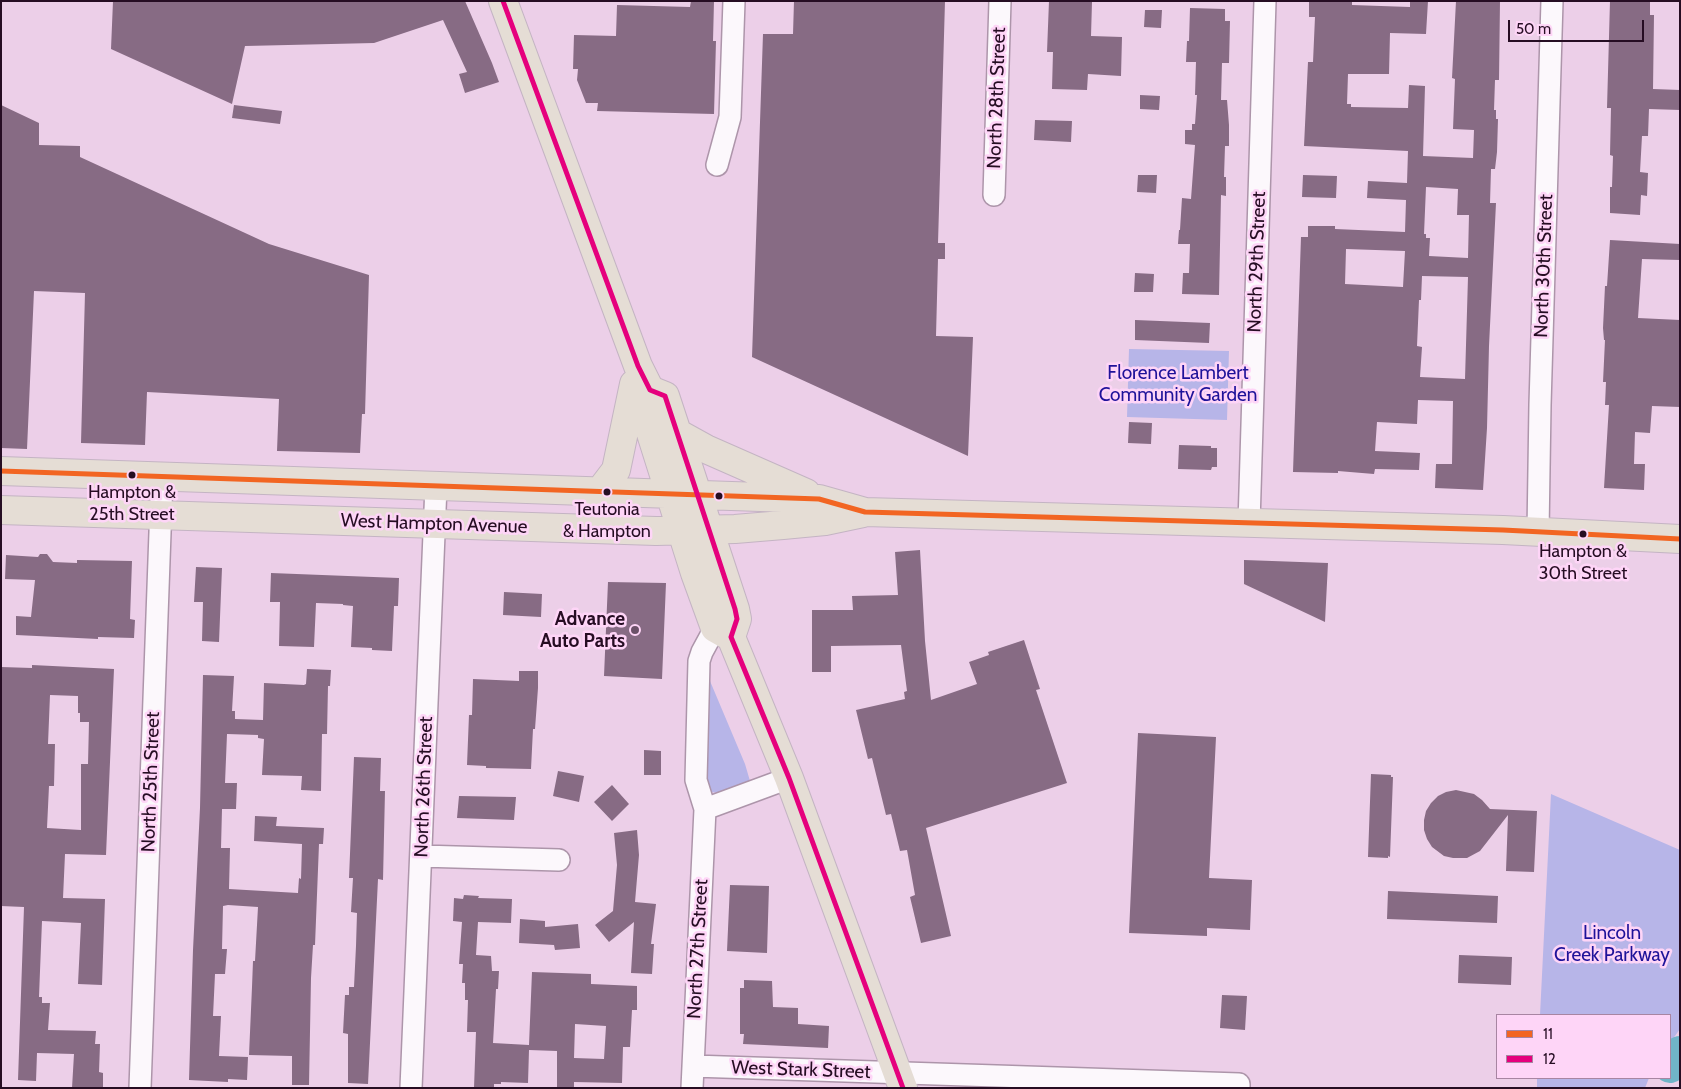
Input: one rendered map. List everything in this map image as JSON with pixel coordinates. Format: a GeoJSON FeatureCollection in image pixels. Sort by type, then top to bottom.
{"type":"FeatureCollection","features":[{"type":"Feature","properties":{"kind":"main road"},"geometry":{"type":"LineString","coordinates":[[503,1],[638,366],[650,390],[665,396],[738,619],[723,632]]}},
{"type":"Feature","properties":{"kind":"main road"},"geometry":{"type":"LineString","coordinates":[[600,491],[616,470],[638,366]]}},
{"type":"Feature","properties":{"kind":"main road"},"geometry":{"type":"LineString","coordinates":[[650,390],[642,405],[695,574],[789,778],[901,1080]]}},
{"type":"Feature","properties":{"kind":"main road"},"geometry":{"type":"LineString","coordinates":[[677,433],[706,449],[818,499]]}},
{"type":"Feature","properties":{"kind":"main road","name":"West Hampton Avenue"},"geometry":{"type":"LineString","coordinates":[[1,471],[818,499],[866,512],[1538,532],[1680,539]]}},
{"type":"Feature","properties":{"kind":"main road","name":"West Hampton Avenue"},"geometry":{"type":"LineString","coordinates":[[1,510],[656,531],[735,529],[825,521],[866,512]]}},
{"type":"Feature","properties":{"kind":"street"},"geometry":{"type":"LineString","coordinates":[[717,165],[730,118],[734,1]]}},
{"type":"Feature","properties":{"kind":"street","name":"North 28th Street"},"geometry":{"type":"LineString","coordinates":[[994,195],[1000,1]]}},
{"type":"Feature","properties":{"kind":"street","name":"North 29th Street"},"geometry":{"type":"LineString","coordinates":[[1249,523],[1265,1]]}},
{"type":"Feature","properties":{"kind":"street","name":"North 30th Street"},"geometry":{"type":"LineString","coordinates":[[1538,532],[1552,1]]}},
{"type":"Feature","properties":{"kind":"street","name":"North 25th Street"},"geometry":{"type":"LineString","coordinates":[[140,1088],[162,477]]}},
{"type":"Feature","properties":{"kind":"street","name":"North 26th Street"},"geometry":{"type":"LineString","coordinates":[[411,1088],[436,486]]}},
{"type":"Feature","properties":{"kind":"street","name":"North 27th Street"},"geometry":{"type":"LineString","coordinates":[[692,1088],[705,810],[696,780],[699,661],[702,652],[723,632]]}},
{"type":"Feature","properties":{"kind":"street"},"geometry":{"type":"LineString","coordinates":[[705,810],[789,778]]}},
{"type":"Feature","properties":{"kind":"street"},"geometry":{"type":"LineString","coordinates":[[421,856],[559,860]]}},
{"type":"Feature","properties":{"kind":"street","name":"West Stark Street"},"geometry":{"type":"LineString","coordinates":[[693,1066],[901,1080],[1239,1086]]}},
{"type":"Feature","properties":{"kind":"green space","name":"Florence Lambert Community Garden"},"geometry":{"type":"Polygon","coordinates":[[[1129,349],[1229,351],[1227,420],[1127,417],[1129,349]]]}},
{"type":"Feature","properties":{"kind":"green space"},"geometry":{"type":"Polygon","coordinates":[[[710,681],[745,764],[750,781],[718,793],[711,792],[706,787],[710,681]]]}},
{"type":"Feature","properties":{"kind":"green space","name":"Lincoln Creek Parkway"},"geometry":{"type":"Polygon","coordinates":[[[1551,794],[1680,850],[1680,1029],[1671,1042],[1671,1014],[1540,1014],[1551,794]]]}},
{"type":"Feature","properties":{"kind":"green space"},"geometry":{"type":"Polygon","coordinates":[[[1537,1079],[1649,1079],[1645,1088],[1537,1088],[1537,1079]]]}},
{"type":"Feature","properties":{"kind":"building"},"geometry":{"type":"Polygon","coordinates":[[[113,1],[465,1],[499,82],[465,93],[459,74],[467,72],[443,20],[374,43],[245,46],[232,104],[111,49],[113,1]]]}},
{"type":"Feature","properties":{"kind":"building"},"geometry":{"type":"Polygon","coordinates":[[[691,1],[714,1],[713,41],[716,41],[714,114],[597,111],[598,103],[586,103],[577,80],[578,69],[573,69],[574,35],[616,36],[617,5],[690,7],[691,1]]]}},
{"type":"Feature","properties":{"kind":"building"},"geometry":{"type":"Polygon","coordinates":[[[794,1],[945,1],[938,243],[945,243],[945,259],[938,259],[936,336],[973,337],[968,456],[752,357],[763,34],[793,34],[794,1]]]}},
{"type":"Feature","properties":{"kind":"building"},"geometry":{"type":"Polygon","coordinates":[[[1049,1],[1092,2],[1091,36],[1122,37],[1121,76],[1088,74],[1087,90],[1052,89],[1053,52],[1047,52],[1049,1]]]}},
{"type":"Feature","properties":{"kind":"building"},"geometry":{"type":"Polygon","coordinates":[[[1309,1],[1352,1],[1352,5],[1410,7],[1410,1],[1428,1],[1426,34],[1390,33],[1389,74],[1348,74],[1347,104],[1351,104],[1351,107],[1408,108],[1409,85],[1425,86],[1423,156],[1473,158],[1474,130],[1453,129],[1455,79],[1452,78],[1456,1],[1500,1],[1499,80],[1495,80],[1494,110],[1496,110],[1496,119],[1498,119],[1497,152],[1495,169],[1491,169],[1490,203],[1496,203],[1483,490],[1435,488],[1436,464],[1452,464],[1453,401],[1418,400],[1417,424],[1377,422],[1375,451],[1420,453],[1419,470],[1375,469],[1374,474],[1338,471],[1338,473],[1293,472],[1301,237],[1308,237],[1308,226],[1335,226],[1335,229],[1405,232],[1406,200],[1367,198],[1368,181],[1407,183],[1408,151],[1304,146],[1308,62],[1313,62],[1315,17],[1309,17],[1309,1]],[[1426,187],[1424,234],[1426,234],[1426,238],[1430,238],[1429,256],[1468,258],[1469,215],[1457,215],[1458,189],[1426,187]],[[1346,249],[1345,284],[1403,287],[1405,251],[1346,249]],[[1422,276],[1421,300],[1419,300],[1417,346],[1422,347],[1420,377],[1465,379],[1468,277],[1422,276]]]}},
{"type":"Feature","properties":{"kind":"building"},"geometry":{"type":"Polygon","coordinates":[[[1610,1],[1650,1],[1650,15],[1654,15],[1653,89],[1680,90],[1680,110],[1649,109],[1648,136],[1642,136],[1640,172],[1648,173],[1647,196],[1641,195],[1640,215],[1610,213],[1613,156],[1610,155],[1611,108],[1607,108],[1610,1]]]}},
{"type":"Feature","properties":{"kind":"building"},"geometry":{"type":"Polygon","coordinates":[[[1190,8],[1225,9],[1225,21],[1230,21],[1229,63],[1222,63],[1221,100],[1227,100],[1229,146],[1225,146],[1224,177],[1226,177],[1226,196],[1221,195],[1219,295],[1182,294],[1183,273],[1189,273],[1190,244],[1178,244],[1179,230],[1182,198],[1191,199],[1195,145],[1185,144],[1185,130],[1192,130],[1192,124],[1195,124],[1197,95],[1195,95],[1196,62],[1186,62],[1190,8]]]}},
{"type":"Feature","properties":{"kind":"building"},"geometry":{"type":"Polygon","coordinates":[[[1145,10],[1162,10],[1161,28],[1144,27],[1145,10]]]}},
{"type":"Feature","properties":{"kind":"building"},"geometry":{"type":"Polygon","coordinates":[[[1140,95],[1160,96],[1159,110],[1140,109],[1140,95]]]}},
{"type":"Feature","properties":{"kind":"building"},"geometry":{"type":"Polygon","coordinates":[[[1,105],[39,123],[39,145],[80,146],[80,157],[269,244],[369,275],[365,414],[362,414],[360,453],[277,451],[279,399],[147,392],[145,445],[81,443],[85,293],[34,291],[27,449],[1,448],[1,105]]]}},
{"type":"Feature","properties":{"kind":"building"},"geometry":{"type":"Polygon","coordinates":[[[234,105],[282,111],[280,124],[232,118],[234,105]]]}},
{"type":"Feature","properties":{"kind":"building"},"geometry":{"type":"Polygon","coordinates":[[[1035,120],[1072,121],[1071,142],[1034,140],[1035,120]]]}},
{"type":"Feature","properties":{"kind":"building"},"geometry":{"type":"Polygon","coordinates":[[[1138,175],[1157,175],[1156,193],[1137,192],[1138,175]]]}},
{"type":"Feature","properties":{"kind":"building"},"geometry":{"type":"Polygon","coordinates":[[[1303,175],[1337,176],[1336,198],[1302,197],[1303,175]]]}},
{"type":"Feature","properties":{"kind":"building"},"geometry":{"type":"Polygon","coordinates":[[[1610,240],[1680,244],[1680,260],[1642,259],[1638,318],[1680,320],[1680,407],[1652,406],[1650,433],[1635,432],[1634,464],[1645,464],[1644,490],[1604,488],[1609,405],[1605,405],[1606,382],[1603,382],[1605,340],[1603,328],[1610,240]]]}},
{"type":"Feature","properties":{"kind":"building"},"geometry":{"type":"Polygon","coordinates":[[[1135,273],[1154,274],[1153,292],[1134,292],[1135,273]]]}},
{"type":"Feature","properties":{"kind":"building"},"geometry":{"type":"Polygon","coordinates":[[[1135,320],[1210,323],[1209,343],[1135,340],[1135,320]]]}},
{"type":"Feature","properties":{"kind":"building"},"geometry":{"type":"Polygon","coordinates":[[[1129,422],[1152,423],[1151,444],[1128,443],[1129,422]]]}},
{"type":"Feature","properties":{"kind":"building"},"geometry":{"type":"Polygon","coordinates":[[[1179,445],[1211,446],[1211,448],[1217,448],[1217,467],[1212,467],[1211,470],[1178,469],[1179,445]]]}},
{"type":"Feature","properties":{"kind":"building"},"geometry":{"type":"Polygon","coordinates":[[[920,550],[925,641],[931,700],[977,684],[969,662],[989,655],[988,652],[1024,640],[1040,689],[1036,690],[1067,783],[926,828],[951,936],[921,943],[910,897],[915,895],[907,850],[900,851],[891,814],[886,815],[872,758],[868,759],[856,710],[905,699],[904,692],[907,691],[901,645],[831,646],[831,672],[812,672],[812,610],[853,610],[852,596],[898,595],[895,552],[920,550]]]}},
{"type":"Feature","properties":{"kind":"building"},"geometry":{"type":"Polygon","coordinates":[[[40,554],[47,554],[53,562],[77,563],[77,560],[132,561],[130,619],[135,620],[134,638],[98,637],[98,639],[16,635],[16,616],[31,617],[35,580],[5,579],[6,555],[38,557],[40,554]]]}},
{"type":"Feature","properties":{"kind":"building"},"geometry":{"type":"Polygon","coordinates":[[[1244,560],[1328,563],[1325,622],[1244,584],[1244,560]]]}},
{"type":"Feature","properties":{"kind":"building"},"geometry":{"type":"Polygon","coordinates":[[[196,567],[222,568],[219,642],[202,641],[203,602],[194,602],[196,567]]]}},
{"type":"Feature","properties":{"kind":"building"},"geometry":{"type":"Polygon","coordinates":[[[271,573],[399,578],[398,606],[394,606],[392,651],[351,647],[353,606],[343,604],[316,603],[314,647],[279,646],[280,602],[270,602],[271,573]]]}},
{"type":"Feature","properties":{"kind":"building","name":"Advance Auto Parts"},"geometry":{"type":"Polygon","coordinates":[[[608,582],[666,583],[662,679],[604,676],[608,582]]]}},
{"type":"Feature","properties":{"kind":"building"},"geometry":{"type":"Polygon","coordinates":[[[504,592],[542,594],[541,617],[503,615],[504,592]]]}},
{"type":"Feature","properties":{"kind":"building"},"geometry":{"type":"Polygon","coordinates":[[[32,665],[114,669],[106,855],[65,854],[63,898],[105,899],[102,985],[78,984],[81,923],[42,921],[39,997],[42,997],[42,1003],[50,1003],[48,1030],[96,1031],[95,1044],[100,1044],[99,1072],[103,1073],[103,1088],[72,1088],[74,1054],[37,1053],[36,1081],[18,1080],[24,907],[1,906],[1,667],[32,668],[32,665]],[[50,695],[48,744],[55,744],[54,786],[49,786],[47,828],[81,830],[81,764],[88,764],[89,722],[80,722],[78,696],[50,695]]]}},
{"type":"Feature","properties":{"kind":"building"},"geometry":{"type":"Polygon","coordinates":[[[307,669],[331,670],[330,686],[328,686],[327,734],[322,734],[321,791],[301,790],[302,776],[262,775],[264,739],[258,738],[258,735],[227,734],[225,783],[237,783],[236,809],[222,809],[221,848],[230,848],[229,889],[298,893],[299,878],[301,879],[302,844],[254,841],[255,816],[277,817],[276,826],[324,828],[323,844],[319,844],[315,945],[313,945],[311,978],[309,1085],[292,1085],[292,1056],[249,1055],[253,961],[255,961],[258,907],[228,905],[223,906],[222,949],[227,949],[225,974],[215,974],[213,1016],[221,1016],[219,1056],[248,1057],[247,1080],[228,1079],[228,1082],[189,1080],[200,808],[203,675],[234,676],[232,711],[235,711],[235,719],[263,720],[264,683],[304,685],[306,684],[307,669]]]}},
{"type":"Feature","properties":{"kind":"building"},"geometry":{"type":"Polygon","coordinates":[[[519,671],[538,671],[531,769],[486,768],[486,766],[467,765],[469,715],[472,715],[473,679],[519,681],[519,671]]]}},
{"type":"Feature","properties":{"kind":"building"},"geometry":{"type":"Polygon","coordinates":[[[1138,733],[1216,737],[1209,878],[1252,880],[1250,930],[1207,928],[1207,936],[1129,933],[1138,733]]]}},
{"type":"Feature","properties":{"kind":"building"},"geometry":{"type":"Polygon","coordinates":[[[644,750],[661,751],[661,775],[644,775],[644,750]]]}},
{"type":"Feature","properties":{"kind":"building"},"geometry":{"type":"Polygon","coordinates":[[[354,757],[381,758],[380,791],[385,791],[383,880],[378,879],[368,1084],[348,1083],[348,1034],[343,1033],[345,995],[349,995],[349,987],[354,987],[356,946],[357,913],[351,912],[353,878],[349,878],[354,757]]]}},
{"type":"Feature","properties":{"kind":"building"},"geometry":{"type":"Polygon","coordinates":[[[558,771],[584,776],[579,802],[553,796],[558,771]]]}},
{"type":"Feature","properties":{"kind":"building"},"geometry":{"type":"Polygon","coordinates":[[[1371,774],[1391,775],[1393,777],[1390,857],[1388,856],[1388,858],[1368,857],[1371,774]]]}},
{"type":"Feature","properties":{"kind":"building"},"geometry":{"type":"Polygon","coordinates":[[[612,785],[629,804],[612,821],[594,802],[612,785]]]}},
{"type":"Feature","properties":{"kind":"building"},"geometry":{"type":"Polygon","coordinates":[[[1456,790],[1474,794],[1490,809],[1537,811],[1534,872],[1506,871],[1508,815],[1480,851],[1467,858],[1444,856],[1432,847],[1424,830],[1426,811],[1438,796],[1456,790]]]}},
{"type":"Feature","properties":{"kind":"building"},"geometry":{"type":"Polygon","coordinates":[[[459,796],[516,797],[514,820],[457,818],[459,796]]]}},
{"type":"Feature","properties":{"kind":"building"},"geometry":{"type":"Polygon","coordinates":[[[637,830],[639,855],[635,902],[656,904],[651,944],[654,944],[652,974],[631,973],[634,922],[609,942],[595,925],[613,911],[617,865],[614,833],[637,830]]]}},
{"type":"Feature","properties":{"kind":"building"},"geometry":{"type":"Polygon","coordinates":[[[730,885],[769,886],[767,953],[727,951],[730,885]]]}},
{"type":"Feature","properties":{"kind":"building"},"geometry":{"type":"Polygon","coordinates":[[[1388,891],[1498,896],[1497,923],[1387,919],[1388,891]]]}},
{"type":"Feature","properties":{"kind":"building"},"geometry":{"type":"Polygon","coordinates":[[[464,895],[479,896],[478,898],[512,899],[511,923],[478,922],[476,955],[491,956],[492,971],[499,971],[493,1043],[529,1045],[532,972],[591,974],[591,984],[637,986],[637,1010],[632,1010],[630,1047],[623,1047],[622,1083],[574,1082],[574,1088],[557,1088],[557,1051],[529,1050],[528,1083],[501,1082],[501,1084],[494,1084],[494,1088],[474,1088],[476,1032],[467,1032],[468,1000],[465,1000],[465,983],[462,983],[463,964],[459,964],[462,922],[453,921],[454,898],[463,899],[464,895]],[[575,1024],[574,1058],[604,1059],[606,1026],[575,1024]]]}},
{"type":"Feature","properties":{"kind":"building"},"geometry":{"type":"Polygon","coordinates":[[[520,919],[545,921],[545,927],[578,924],[580,948],[555,950],[554,945],[519,943],[520,919]]]}},
{"type":"Feature","properties":{"kind":"building"},"geometry":{"type":"Polygon","coordinates":[[[1459,955],[1512,957],[1511,985],[1458,983],[1459,955]]]}},
{"type":"Feature","properties":{"kind":"building"},"geometry":{"type":"Polygon","coordinates":[[[744,980],[772,981],[773,1007],[798,1008],[798,1024],[829,1026],[828,1048],[743,1044],[744,1034],[740,1034],[740,988],[744,988],[744,980]]]}},
{"type":"Feature","properties":{"kind":"building"},"geometry":{"type":"Polygon","coordinates":[[[1222,995],[1247,996],[1245,1030],[1220,1028],[1222,995]]]}},
{"type":"Feature","properties":{"kind":"waterway"},"geometry":{"type":"LineString","coordinates":[[1671,1066],[1680,1052]]}},
{"type":"Feature","properties":{"kind":"transit line","name":"12"},"geometry":{"type":"LineString","coordinates":[[503,1],[638,366],[650,390],[665,396],[735,609],[737,619],[731,637],[789,778],[903,1088]]}},
{"type":"Feature","properties":{"kind":"transit line","name":"11"},"geometry":{"type":"LineString","coordinates":[[1,471],[819,499],[865,512],[1503,530],[1680,539]]}},
{"type":"Feature","properties":{"kind":"place","name":"Hampton & 25th Street"},"geometry":{"type":"Point","coordinates":[132,475]}},
{"type":"Feature","properties":{"kind":"place","name":"Teutonia & Hampton"},"geometry":{"type":"Point","coordinates":[607,492]}},
{"type":"Feature","properties":{"kind":"place","name":"Hampton & 30th Street"},"geometry":{"type":"Point","coordinates":[1583,534]}},
{"type":"Feature","properties":{"kind":"place","name":"Advance Auto Parts"},"geometry":{"type":"Point","coordinates":[635,630]}}]}
